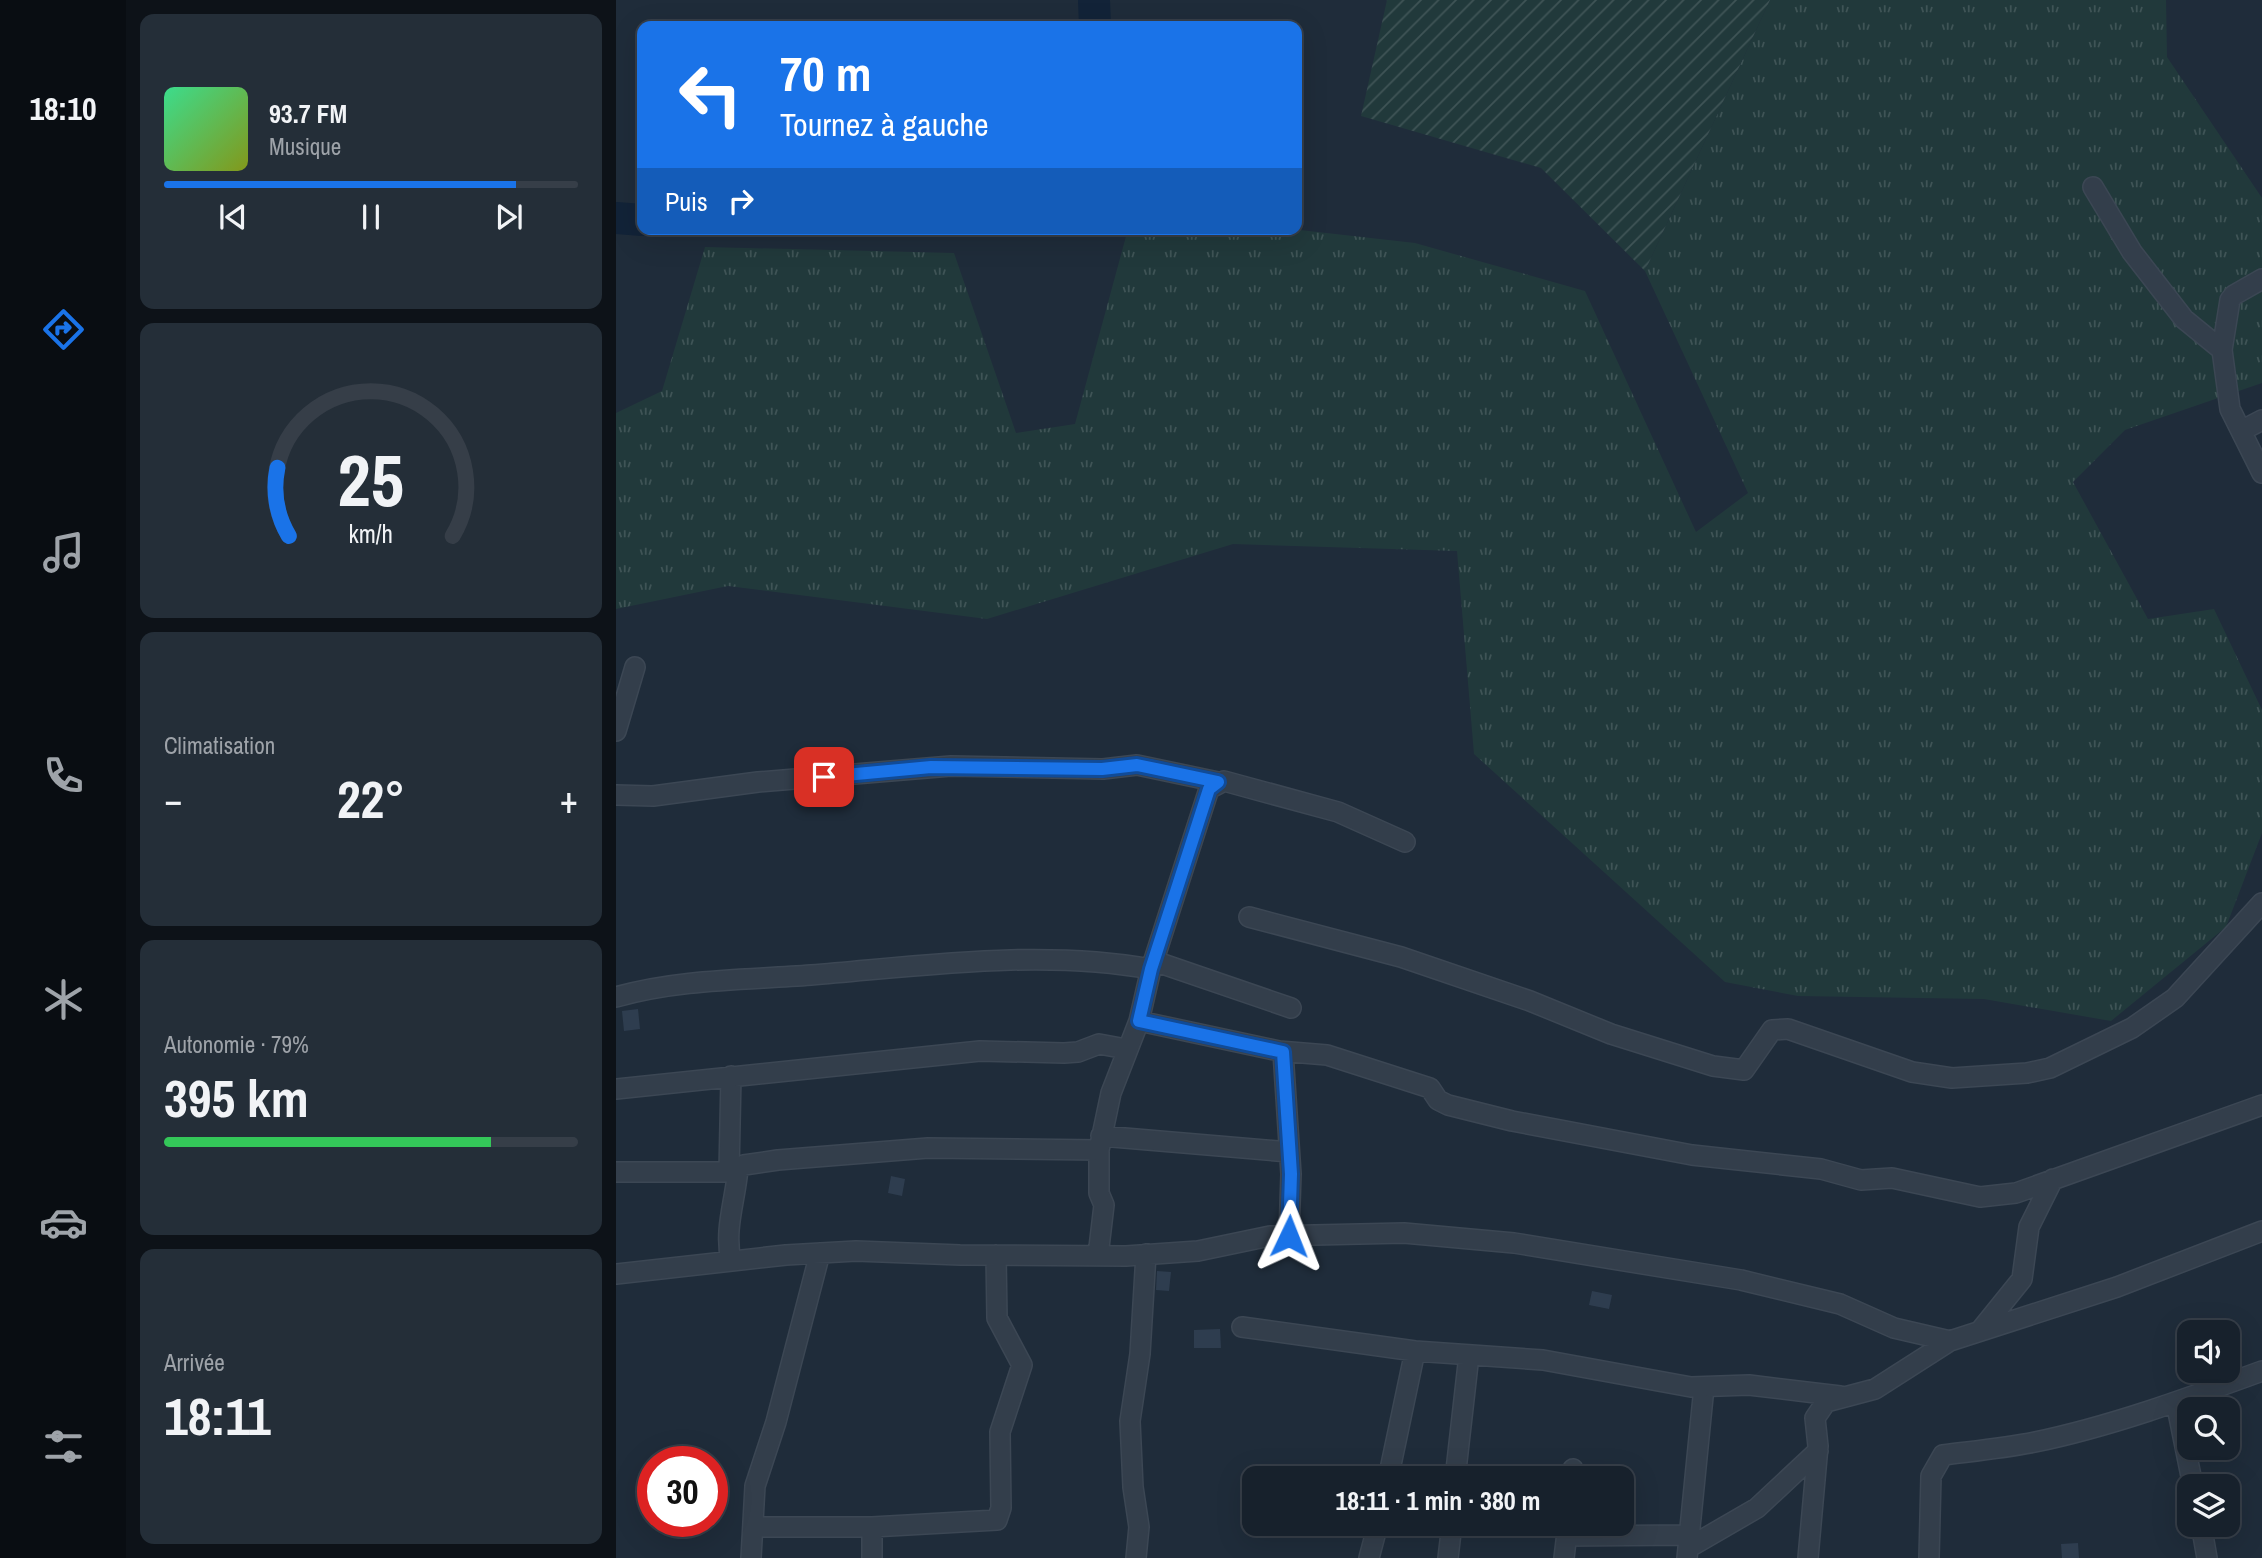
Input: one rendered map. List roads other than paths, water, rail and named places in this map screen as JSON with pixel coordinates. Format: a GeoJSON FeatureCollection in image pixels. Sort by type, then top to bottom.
{"type":"FeatureCollection","features":[{"type":"Feature","properties":{"kind":"street"},"geometry":{"type":"LineString","coordinates":[[2093,187],[2132,252],[2184,319],[2222,349]]}},
{"type":"Feature","properties":{"kind":"street"},"geometry":{"type":"LineString","coordinates":[[2262,279],[2230,300],[2222,349],[2230,409],[2262,473]]}},
{"type":"Feature","properties":{"kind":"street"},"geometry":{"type":"LineString","coordinates":[[2241,431],[2262,419]]}},
{"type":"Feature","properties":{"kind":"street"},"geometry":{"type":"LineString","coordinates":[[616,731],[635,667]]}},
{"type":"Feature","properties":{"kind":"street"},"geometry":{"type":"LineString","coordinates":[[616,795],[653,796],[758,782],[951,766],[1102,769],[1137,765],[1324,807],[1405,842]]}},
{"type":"Feature","properties":{"kind":"street"},"geometry":{"type":"LineString","coordinates":[[1098,1255],[1104,1205],[1100,1193],[1100,1143],[1111,1093],[1139,1021],[1153,965],[1209,789],[1218,782]]}},
{"type":"Feature","properties":{"kind":"street"},"geometry":{"type":"LineString","coordinates":[[1248,917],[1458,975],[1611,1034],[1713,1066],[1744,1070],[1772,1030],[1788,1029],[1912,1072],[1952,1078],[2027,1073],[2050,1068],[2132,1028],[2175,998],[2262,903]]}},
{"type":"Feature","properties":{"kind":"street"},"geometry":{"type":"LineString","coordinates":[[616,997],[646,989],[732,979],[985,962],[1121,963],[1153,965],[1292,1008]]}},
{"type":"Feature","properties":{"kind":"street"},"geometry":{"type":"LineString","coordinates":[[1139,1021],[1283,1052],[1326,1055],[1430,1087],[1441,1102],[1469,1110],[1692,1155],[1821,1169],[1861,1180],[1892,1178],[1980,1198],[2016,1193],[2262,1105]]}},
{"type":"Feature","properties":{"kind":"street"},"geometry":{"type":"LineString","coordinates":[[616,1089],[980,1051],[1064,1053],[1099,1044],[1126,1049]]}},
{"type":"Feature","properties":{"kind":"street"},"geometry":{"type":"LineString","coordinates":[[1283,1052],[1289,1152],[1289,1236]]}},
{"type":"Feature","properties":{"kind":"street"},"geometry":{"type":"LineString","coordinates":[[731,1076],[734,1204],[726,1231],[731,1261]]}},
{"type":"Feature","properties":{"kind":"street"},"geometry":{"type":"LineString","coordinates":[[616,1172],[734,1170],[744,1165],[778,1160],[928,1148],[1100,1143],[1289,1152]]}},
{"type":"Feature","properties":{"kind":"street"},"geometry":{"type":"LineString","coordinates":[[1980,1331],[2022,1279],[2029,1227],[2053,1179]]}},
{"type":"Feature","properties":{"kind":"street"},"geometry":{"type":"LineString","coordinates":[[1808,1558],[1818,1451],[1816,1413],[1826,1402],[1840,1396],[1875,1389],[1950,1341],[2117,1287],[2262,1231]]}},
{"type":"Feature","properties":{"kind":"street"},"geometry":{"type":"LineString","coordinates":[[616,1274],[820,1253],[906,1251],[931,1255],[1146,1254],[1198,1251],[1270,1236],[1404,1233],[1514,1243],[1741,1280],[1853,1308],[1894,1328],[1950,1341]]}},
{"type":"Feature","properties":{"kind":"street"},"geometry":{"type":"LineString","coordinates":[[751,1558],[755,1486],[776,1422],[820,1253]]}},
{"type":"Feature","properties":{"kind":"street"},"geometry":{"type":"LineString","coordinates":[[1136,1558],[1139,1527],[1133,1487],[1130,1421],[1140,1354],[1146,1254]]}},
{"type":"Feature","properties":{"kind":"street"},"geometry":{"type":"LineString","coordinates":[[753,1527],[872,1527],[992,1522],[1000,1515],[1000,1432],[1022,1365],[997,1318],[996,1255]]}},
{"type":"Feature","properties":{"kind":"street"},"geometry":{"type":"LineString","coordinates":[[1242,1327],[1415,1351],[1543,1360],[1691,1387],[1749,1385],[1840,1396]]}},
{"type":"Feature","properties":{"kind":"street"},"geometry":{"type":"LineString","coordinates":[[1391,1466],[1415,1351]]}},
{"type":"Feature","properties":{"kind":"street"},"geometry":{"type":"LineString","coordinates":[[1456,1466],[1469,1355]]}},
{"type":"Feature","properties":{"kind":"street"},"geometry":{"type":"LineString","coordinates":[[1929,1558],[1931,1475],[1943,1455],[2032,1442],[2176,1402],[2262,1371]]}},
{"type":"Feature","properties":{"kind":"street"},"geometry":{"type":"LineString","coordinates":[[1688,1547],[1703,1387]]}},
{"type":"Feature","properties":{"kind":"street"},"geometry":{"type":"LineString","coordinates":[[2176,1402],[2191,1474]]}},
{"type":"Feature","properties":{"kind":"street"},"geometry":{"type":"LineString","coordinates":[[1610,1536],[1688,1547],[1757,1508],[1818,1451]]}},
{"type":"Feature","properties":{"kind":"street"},"geometry":{"type":"LineString","coordinates":[[872,1527],[872,1558]]}},
{"type":"Feature","properties":{"kind":"street"},"geometry":{"type":"LineString","coordinates":[[1369,1558],[1375,1536]]}},
{"type":"Feature","properties":{"kind":"street"},"geometry":{"type":"LineString","coordinates":[[1448,1558],[1451,1536]]}},
{"type":"Feature","properties":{"kind":"street"},"geometry":{"type":"LineString","coordinates":[[1564,1558],[1566,1536]]}},
{"type":"Feature","properties":{"kind":"street"},"geometry":{"type":"LineString","coordinates":[[2203,1537],[2207,1558]]}},
{"type":"Feature","properties":{"kind":"waterway"},"geometry":{"type":"LineString","coordinates":[[1094,0],[1095,21]]}},
{"type":"Feature","properties":{"kind":"waterway"},"geometry":{"type":"LineString","coordinates":[[616,218],[637,220]]}}]}
